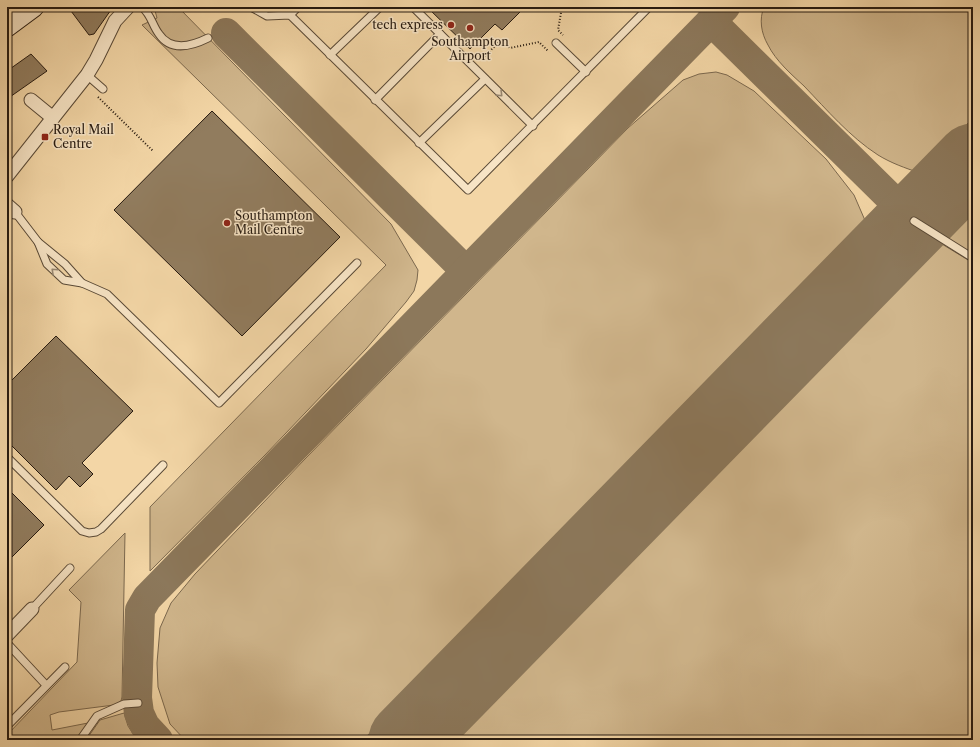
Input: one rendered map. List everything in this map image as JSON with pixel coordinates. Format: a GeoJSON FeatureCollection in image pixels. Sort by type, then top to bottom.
{"type":"FeatureCollection","features":[{"type":"Feature","properties":{"kind":"street"},"geometry":{"type":"LineString","coordinates":[[7,27],[34,7]]}},
{"type":"Feature","properties":{"kind":"street"},"geometry":{"type":"LineString","coordinates":[[7,176],[87,75],[115,21],[128,7]]}},
{"type":"Feature","properties":{"kind":"street"},"geometry":{"type":"LineString","coordinates":[[31,100],[53,118]]}},
{"type":"Feature","properties":{"kind":"street"},"geometry":{"type":"LineString","coordinates":[[7,635],[32,609]]}},
{"type":"Feature","properties":{"kind":"lane"},"geometry":{"type":"LineString","coordinates":[[142,7],[152,20],[159,34],[167,43],[174,46],[190,46],[208,38]]}},
{"type":"Feature","properties":{"kind":"lane"},"geometry":{"type":"LineString","coordinates":[[251,7],[267,16],[290,15],[298,7]]}},
{"type":"Feature","properties":{"kind":"lane"},"geometry":{"type":"LineString","coordinates":[[330,55],[380,7]]}},
{"type":"Feature","properties":{"kind":"lane"},"geometry":{"type":"LineString","coordinates":[[413,7],[533,126]]}},
{"type":"Feature","properties":{"kind":"lane"},"geometry":{"type":"LineString","coordinates":[[290,15],[468,190],[533,126],[649,7]]}},
{"type":"Feature","properties":{"kind":"lane"},"geometry":{"type":"LineString","coordinates":[[375,100],[440,34]]}},
{"type":"Feature","properties":{"kind":"lane"},"geometry":{"type":"LineString","coordinates":[[556,43],[586,72]]}},
{"type":"Feature","properties":{"kind":"lane"},"geometry":{"type":"LineString","coordinates":[[87,75],[103,89]]}},
{"type":"Feature","properties":{"kind":"lane"},"geometry":{"type":"LineString","coordinates":[[419,143],[485,79]]}},
{"type":"Feature","properties":{"kind":"lane"},"geometry":{"type":"LineString","coordinates":[[11,208],[38,242],[65,264],[82,284]]}},
{"type":"Feature","properties":{"kind":"lane"},"geometry":{"type":"LineString","coordinates":[[914,221],[973,258]]}},
{"type":"Feature","properties":{"kind":"lane"},"geometry":{"type":"LineString","coordinates":[[38,242],[47,264],[55,272],[64,280],[82,284],[107,294],[219,403],[357,263]]}},
{"type":"Feature","properties":{"kind":"lane"},"geometry":{"type":"LineString","coordinates":[[7,457],[82,531],[89,533],[96,532],[101,529],[163,465]]}},
{"type":"Feature","properties":{"kind":"lane"},"geometry":{"type":"LineString","coordinates":[[32,609],[70,568]]}},
{"type":"Feature","properties":{"kind":"lane"},"geometry":{"type":"LineString","coordinates":[[7,643],[46,685]]}},
{"type":"Feature","properties":{"kind":"lane"},"geometry":{"type":"LineString","coordinates":[[7,726],[65,666]]}},
{"type":"Feature","properties":{"kind":"lane"},"geometry":{"type":"LineString","coordinates":[[80,740],[97,716],[124,704],[138,703]]}},
{"type":"Feature","properties":{"kind":"path"},"geometry":{"type":"LineString","coordinates":[[562,7],[558,30],[563,35]]}},
{"type":"Feature","properties":{"kind":"path"},"geometry":{"type":"LineString","coordinates":[[485,56],[501,40],[510,48],[539,42],[548,50]]}},
{"type":"Feature","properties":{"kind":"path"},"geometry":{"type":"LineString","coordinates":[[97,96],[154,151]]}},
{"type":"Feature","properties":{"kind":"shaded area"},"geometry":{"type":"Polygon","coordinates":[[[154,7],[178,7],[391,224],[418,270],[414,291],[366,349],[265,455],[150,571],[150,507],[386,265],[142,25],[157,18],[154,7]]]}},
{"type":"Feature","properties":{"kind":"shaded area"},"geometry":{"type":"Polygon","coordinates":[[[764,7],[973,7],[973,118],[920,173],[883,158],[848,132],[784,67],[771,51],[762,31],[761,21],[764,7]]]}},
{"type":"Feature","properties":{"kind":"shaded area"},"geometry":{"type":"Polygon","coordinates":[[[716,72],[727,75],[754,91],[826,159],[854,195],[867,225],[363,740],[185,740],[170,724],[158,687],[157,663],[160,628],[171,603],[195,574],[305,459],[628,128],[683,80],[699,74],[716,72]]]}},
{"type":"Feature","properties":{"kind":"shaded area"},"geometry":{"type":"Polygon","coordinates":[[[973,203],[973,255],[952,242],[944,233],[973,203]]]}},
{"type":"Feature","properties":{"kind":"shaded area"},"geometry":{"type":"Polygon","coordinates":[[[937,241],[973,263],[973,740],[448,740],[937,241]]]}},
{"type":"Feature","properties":{"kind":"shaded area"},"geometry":{"type":"Polygon","coordinates":[[[125,533],[121,701],[114,705],[59,712],[50,715],[52,730],[88,723],[77,740],[7,740],[7,735],[77,662],[81,602],[69,590],[125,533]]]}},
{"type":"Feature","properties":{"kind":"shaded area"},"geometry":{"type":"Polygon","coordinates":[[[124,713],[128,726],[137,740],[86,740],[100,720],[124,713]]]}},
{"type":"Feature","properties":{"kind":"building"},"geometry":{"type":"Polygon","coordinates":[[[76,7],[113,7],[94,34],[89,35],[71,11],[76,7]]]}},
{"type":"Feature","properties":{"kind":"building","name":"Southampton Airport"},"geometry":{"type":"Polygon","coordinates":[[[427,7],[525,7],[502,30],[495,24],[470,49],[427,7]]]}},
{"type":"Feature","properties":{"kind":"building"},"geometry":{"type":"Polygon","coordinates":[[[31,54],[47,71],[7,99],[7,71],[31,54]]]}},
{"type":"Feature","properties":{"kind":"building","name":"Southampton Mail Centre"},"geometry":{"type":"Polygon","coordinates":[[[212,111],[340,237],[242,336],[114,210],[212,111]]]}},
{"type":"Feature","properties":{"kind":"building"},"geometry":{"type":"Polygon","coordinates":[[[56,336],[133,411],[82,463],[93,474],[80,487],[69,476],[56,490],[7,441],[7,385],[56,336]]]}},
{"type":"Feature","properties":{"kind":"building"},"geometry":{"type":"Polygon","coordinates":[[[7,488],[44,525],[7,562],[7,488]]]}},
{"type":"Feature","properties":{"kind":"taxiway"},"geometry":{"type":"LineString","coordinates":[[158,740],[145,726],[139,713],[137,698],[140,610],[147,598],[725,7]]}},
{"type":"Feature","properties":{"kind":"taxiway"},"geometry":{"type":"LineString","coordinates":[[711,21],[914,221]]}},
{"type":"Feature","properties":{"kind":"taxiway"},"geometry":{"type":"LineString","coordinates":[[226,33],[466,271]]}},
{"type":"Feature","properties":{"kind":"runway"},"geometry":{"type":"LineString","coordinates":[[406,740],[973,161]]}},
{"type":"Feature","properties":{"kind":"place","name":"tech express"},"geometry":{"type":"Point","coordinates":[451,25]}},
{"type":"Feature","properties":{"kind":"place","name":"Southampton Airport"},"geometry":{"type":"Point","coordinates":[470,28]}},
{"type":"Feature","properties":{"kind":"place","name":"Royal Mail Centre"},"geometry":{"type":"Point","coordinates":[45,137]}},
{"type":"Feature","properties":{"kind":"place","name":"Southampton Mail Centre"},"geometry":{"type":"Point","coordinates":[227,223]}}]}
